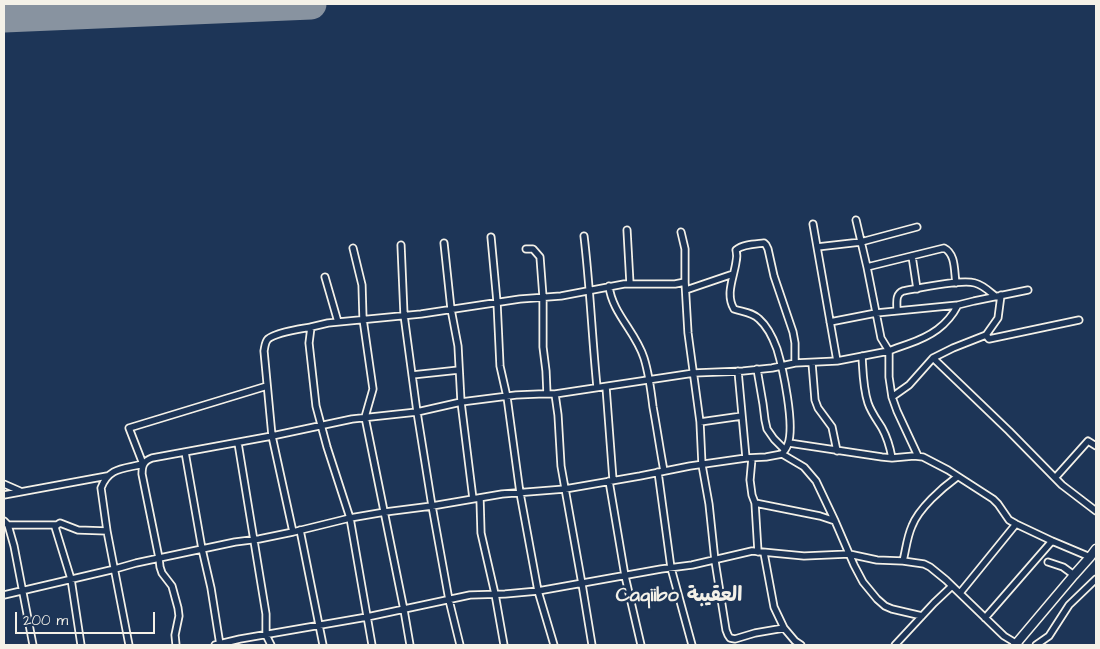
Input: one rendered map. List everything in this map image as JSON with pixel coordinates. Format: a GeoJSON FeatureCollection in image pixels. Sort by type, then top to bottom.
{"type":"FeatureCollection","features":[{"type":"Feature","properties":{"kind":"highway"},"geometry":{"type":"LineString","coordinates":[[1017,645],[1096,548]]}},
{"type":"Feature","properties":{"kind":"street"},"geometry":{"type":"LineString","coordinates":[[856,220],[881,338],[889,351],[889,377],[892,397],[918,456]]}},
{"type":"Feature","properties":{"kind":"street"},"geometry":{"type":"LineString","coordinates":[[813,224],[837,360]]}},
{"type":"Feature","properties":{"kind":"street"},"geometry":{"type":"LineString","coordinates":[[817,247],[861,242],[917,227]]}},
{"type":"Feature","properties":{"kind":"street"},"geometry":{"type":"LineString","coordinates":[[628,230],[630,284]]}},
{"type":"Feature","properties":{"kind":"street"},"geometry":{"type":"LineString","coordinates":[[681,232],[685,249],[689,343],[700,422],[702,465],[725,624],[728,635],[730,638],[735,639],[784,628]]}},
{"type":"Feature","properties":{"kind":"street"},"geometry":{"type":"LineString","coordinates":[[584,236],[597,387]]}},
{"type":"Feature","properties":{"kind":"street"},"geometry":{"type":"LineString","coordinates":[[491,237],[500,366],[507,397],[520,493],[538,591],[554,645]]}},
{"type":"Feature","properties":{"kind":"street"},"geometry":{"type":"LineString","coordinates":[[444,242],[451,309],[458,346],[461,402],[473,499]]}},
{"type":"Feature","properties":{"kind":"street"},"geometry":{"type":"LineString","coordinates":[[4,594],[115,570],[136,563],[293,532],[350,518],[480,498],[566,489],[702,465],[766,457],[784,452],[789,443],[790,416],[786,386],[777,348],[765,325],[758,317],[749,312],[734,309],[730,298],[733,274],[737,261],[736,250],[738,247],[764,243],[768,249],[774,276],[793,332],[795,363]]}},
{"type":"Feature","properties":{"kind":"street"},"geometry":{"type":"LineString","coordinates":[[401,244],[404,315],[417,412],[449,600],[460,645]]}},
{"type":"Feature","properties":{"kind":"street"},"geometry":{"type":"LineString","coordinates":[[353,248],[362,285],[363,319],[373,389],[365,417],[410,645]]}},
{"type":"Feature","properties":{"kind":"street"},"geometry":{"type":"LineString","coordinates":[[867,267],[944,248],[952,256],[956,283]]}},
{"type":"Feature","properties":{"kind":"street"},"geometry":{"type":"LineString","coordinates":[[526,249],[533,249],[540,257],[543,298],[543,347],[548,394]]}},
{"type":"Feature","properties":{"kind":"street"},"geometry":{"type":"LineString","coordinates":[[912,256],[917,289]]}},
{"type":"Feature","properties":{"kind":"street"},"geometry":{"type":"LineString","coordinates":[[686,290],[733,274]]}},
{"type":"Feature","properties":{"kind":"street"},"geometry":{"type":"LineString","coordinates":[[325,277],[338,322]]}},
{"type":"Feature","properties":{"kind":"street"},"geometry":{"type":"LineString","coordinates":[[897,311],[897,296],[900,292],[967,281],[977,283],[998,296]]}},
{"type":"Feature","properties":{"kind":"street"},"geometry":{"type":"LineString","coordinates":[[293,532],[272,436],[264,351],[266,341],[269,338],[282,333],[338,322],[520,299],[561,296],[609,286],[685,282]]}},
{"type":"Feature","properties":{"kind":"street"},"geometry":{"type":"LineString","coordinates":[[609,286],[615,306],[638,343],[644,357],[649,379],[661,472],[671,568],[692,645]]}},
{"type":"Feature","properties":{"kind":"street"},"geometry":{"type":"LineString","coordinates":[[830,322],[876,313],[958,305],[1028,290]]}},
{"type":"Feature","properties":{"kind":"street"},"geometry":{"type":"LineString","coordinates":[[892,397],[909,385],[933,358],[986,335],[998,318],[998,296]]}},
{"type":"Feature","properties":{"kind":"street"},"geometry":{"type":"LineString","coordinates":[[130,645],[107,532],[101,488],[103,481],[113,472],[143,464],[152,458],[238,443],[365,417],[417,412],[461,402],[555,394],[649,379],[757,369],[795,363],[812,363],[889,351],[920,340],[936,331],[947,322],[958,305]]}},
{"type":"Feature","properties":{"kind":"street"},"geometry":{"type":"LineString","coordinates":[[986,335],[989,340],[992,340],[1079,320]]}},
{"type":"Feature","properties":{"kind":"street"},"geometry":{"type":"LineString","coordinates":[[311,327],[309,337],[310,360],[316,406],[350,518],[372,645]]}},
{"type":"Feature","properties":{"kind":"street"},"geometry":{"type":"LineString","coordinates":[[862,356],[868,402],[871,411],[883,430],[892,458]]}},
{"type":"Feature","properties":{"kind":"street"},"geometry":{"type":"LineString","coordinates":[[933,358],[1062,485],[1096,511]]}},
{"type":"Feature","properties":{"kind":"street"},"geometry":{"type":"LineString","coordinates":[[812,363],[815,400],[818,408],[832,427],[837,451]]}},
{"type":"Feature","properties":{"kind":"street"},"geometry":{"type":"LineString","coordinates":[[757,369],[767,429],[784,452],[804,467],[818,485],[863,582],[877,600],[885,606],[922,616]]}},
{"type":"Feature","properties":{"kind":"street"},"geometry":{"type":"LineString","coordinates":[[412,374],[459,370]]}},
{"type":"Feature","properties":{"kind":"street"},"geometry":{"type":"LineString","coordinates":[[738,371],[750,480],[761,552],[774,607],[784,628],[795,643],[801,645]]}},
{"type":"Feature","properties":{"kind":"street"},"geometry":{"type":"LineString","coordinates":[[176,645],[175,635],[179,616],[178,608],[172,586],[162,573],[142,474],[143,464],[129,428],[267,386]]}},
{"type":"Feature","properties":{"kind":"street"},"geometry":{"type":"LineString","coordinates":[[606,387],[611,480],[625,576],[641,645]]}},
{"type":"Feature","properties":{"kind":"street"},"geometry":{"type":"LineString","coordinates":[[555,394],[558,415],[560,466],[566,489],[592,645]]}},
{"type":"Feature","properties":{"kind":"street"},"geometry":{"type":"LineString","coordinates":[[700,422],[742,416]]}},
{"type":"Feature","properties":{"kind":"street"},"geometry":{"type":"LineString","coordinates":[[1055,478],[1088,441],[1096,446]]}},
{"type":"Feature","properties":{"kind":"street"},"geometry":{"type":"LineString","coordinates":[[238,443],[266,614],[266,635],[271,645]]}},
{"type":"Feature","properties":{"kind":"street"},"geometry":{"type":"LineString","coordinates":[[789,443],[892,458],[918,456],[928,459],[993,499],[1009,520],[1090,557]]}},
{"type":"Feature","properties":{"kind":"street"},"geometry":{"type":"LineString","coordinates":[[185,452],[202,549],[211,588],[218,645],[367,618],[470,595],[538,591],[715,561],[746,552],[804,556],[849,554],[877,560],[924,564],[938,573],[1004,636],[1017,645]]}},
{"type":"Feature","properties":{"kind":"street"},"geometry":{"type":"LineString","coordinates":[[4,495],[107,476]]}},
{"type":"Feature","properties":{"kind":"street"},"geometry":{"type":"LineString","coordinates":[[903,561],[912,525],[918,515],[957,477]]}},
{"type":"Feature","properties":{"kind":"street"},"geometry":{"type":"LineString","coordinates":[[4,484],[22,492]]}},
{"type":"Feature","properties":{"kind":"street"},"geometry":{"type":"LineString","coordinates":[[480,498],[481,533],[504,645]]}},
{"type":"Feature","properties":{"kind":"street"},"geometry":{"type":"LineString","coordinates":[[755,504],[835,521]]}},
{"type":"Feature","properties":{"kind":"street"},"geometry":{"type":"LineString","coordinates":[[33,645],[14,546],[6,522],[60,524],[78,530],[107,532]]}},
{"type":"Feature","properties":{"kind":"street"},"geometry":{"type":"LineString","coordinates":[[57,524],[56,527],[71,580],[81,645]]}},
{"type":"Feature","properties":{"kind":"street"},"geometry":{"type":"LineString","coordinates":[[960,593],[1016,524]]}},
{"type":"Feature","properties":{"kind":"street"},"geometry":{"type":"LineString","coordinates":[[300,530],[323,645]]}},
{"type":"Feature","properties":{"kind":"street"},"geometry":{"type":"LineString","coordinates":[[985,618],[1052,541]]}},
{"type":"Feature","properties":{"kind":"street"},"geometry":{"type":"LineString","coordinates":[[1048,562],[1063,567],[1074,575]]}},
{"type":"Feature","properties":{"kind":"street"},"geometry":{"type":"LineString","coordinates":[[1036,645],[1049,636],[1069,605],[1096,579]]}},
{"type":"Feature","properties":{"kind":"street"},"geometry":{"type":"LineString","coordinates":[[894,645],[952,586]]}},
{"type":"Feature","properties":{"kind":"runway"},"geometry":{"type":"LineString","coordinates":[[4,17],[311,4]]}},
{"type":"Feature","properties":{"kind":"district","name":"Caqiibo العقيبة"},"geometry":{"type":"Point","coordinates":[679,597]}}]}
